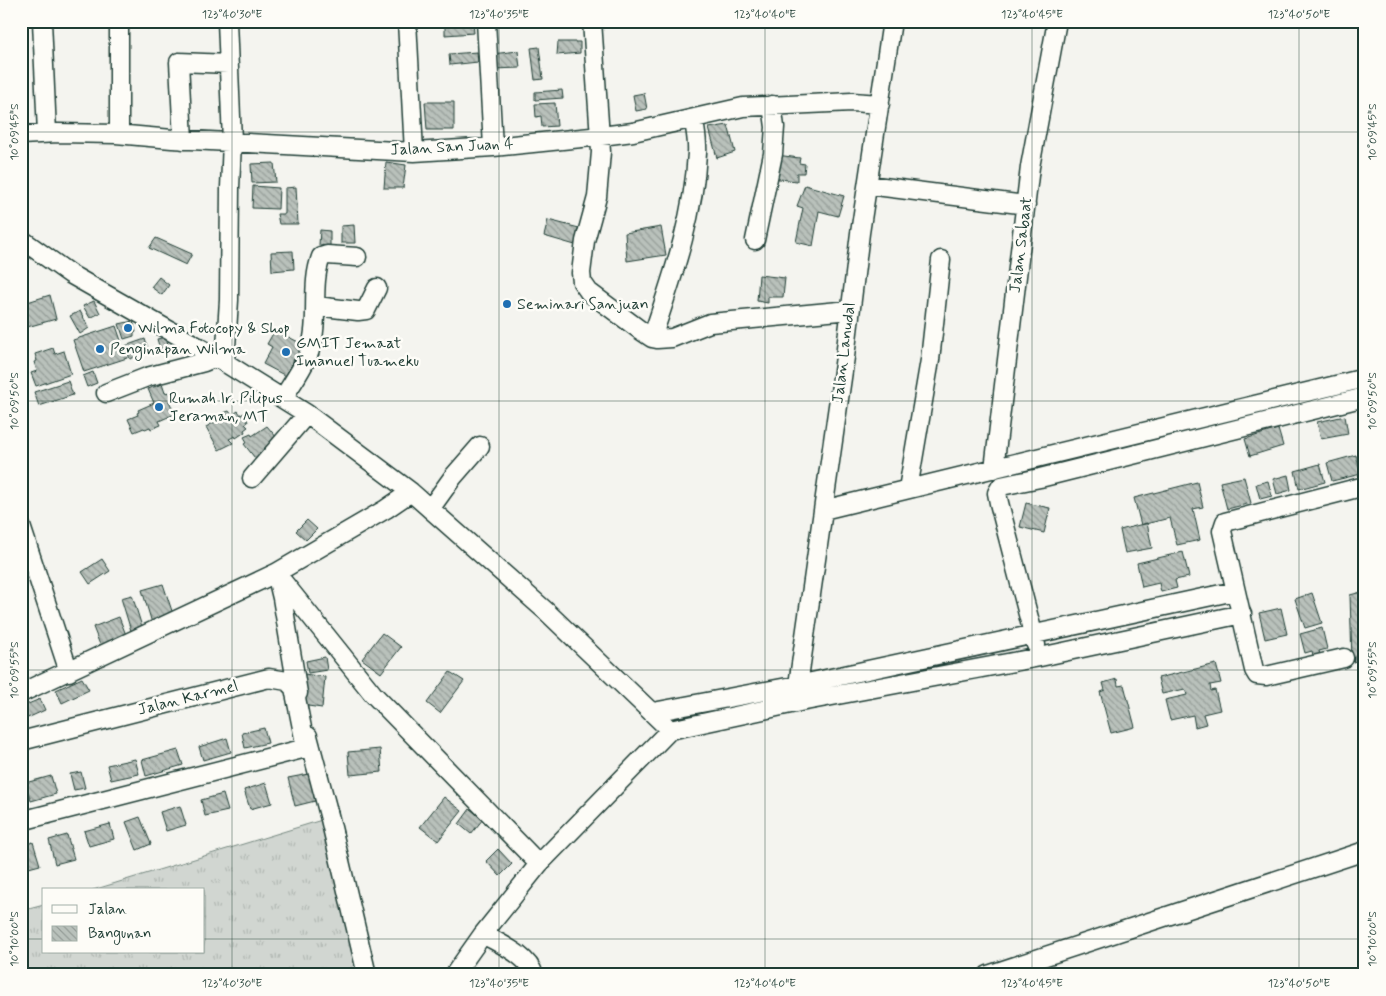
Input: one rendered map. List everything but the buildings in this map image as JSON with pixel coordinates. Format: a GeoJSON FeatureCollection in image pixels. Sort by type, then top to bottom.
{"type":"FeatureCollection","features":[{"type":"Feature","properties":{"kind":"street"},"geometry":{"type":"LineString","coordinates":[[42,21],[46,133]]}},
{"type":"Feature","properties":{"kind":"street"},"geometry":{"type":"LineString","coordinates":[[119,21],[119,134]]}},
{"type":"Feature","properties":{"kind":"street"},"geometry":{"type":"LineString","coordinates":[[221,360],[229,308],[232,141],[227,21]]}},
{"type":"Feature","properties":{"kind":"street"},"geometry":{"type":"LineString","coordinates":[[407,21],[414,152]]}},
{"type":"Feature","properties":{"kind":"street"},"geometry":{"type":"LineString","coordinates":[[486,21],[492,147]]}},
{"type":"Feature","properties":{"kind":"street"},"geometry":{"type":"LineString","coordinates":[[592,21],[601,136],[598,187],[586,241],[581,280],[589,292],[619,316],[652,338],[672,338],[710,323],[850,310]]}},
{"type":"Feature","properties":{"kind":"street","name":"Jalan Lanudal"},"geometry":{"type":"LineString","coordinates":[[798,685],[892,21]]}},
{"type":"Feature","properties":{"kind":"street","name":"Jalan Sabaat"},"geometry":{"type":"LineString","coordinates":[[994,469],[1030,167],[1057,21]]}},
{"type":"Feature","properties":{"kind":"street"},"geometry":{"type":"LineString","coordinates":[[183,140],[179,62],[228,64]]}},
{"type":"Feature","properties":{"kind":"street","name":"Jalan San Juan 4"},"geometry":{"type":"LineString","coordinates":[[21,135],[46,133],[119,134],[183,140],[232,141],[414,152],[492,147],[633,132],[742,107],[852,102],[880,104]]}},
{"type":"Feature","properties":{"kind":"street"},"geometry":{"type":"LineString","coordinates":[[755,240],[773,154],[775,127],[772,105]]}},
{"type":"Feature","properties":{"kind":"street"},"geometry":{"type":"LineString","coordinates":[[652,338],[678,259],[687,223],[697,152],[694,119]]}},
{"type":"Feature","properties":{"kind":"street"},"geometry":{"type":"LineString","coordinates":[[868,185],[1026,205]]}},
{"type":"Feature","properties":{"kind":"street"},"geometry":{"type":"LineString","coordinates":[[21,239],[70,274],[284,398],[411,492],[547,612],[670,730]]}},
{"type":"Feature","properties":{"kind":"street"},"geometry":{"type":"LineString","coordinates":[[284,398],[310,351],[316,306],[316,276],[321,257],[327,255],[357,257]]}},
{"type":"Feature","properties":{"kind":"street"},"geometry":{"type":"LineString","coordinates":[[908,489],[930,360],[941,260]]}},
{"type":"Feature","properties":{"kind":"street"},"geometry":{"type":"LineString","coordinates":[[316,306],[366,310],[377,288]]}},
{"type":"Feature","properties":{"kind":"street"},"geometry":{"type":"LineString","coordinates":[[106,393],[147,377],[204,362],[221,360]]}},
{"type":"Feature","properties":{"kind":"street"},"geometry":{"type":"LineString","coordinates":[[823,510],[1365,378]]}},
{"type":"Feature","properties":{"kind":"street"},"geometry":{"type":"LineString","coordinates":[[1040,657],[999,502],[997,493],[1001,486],[1365,397]]}},
{"type":"Feature","properties":{"kind":"street"},"geometry":{"type":"LineString","coordinates":[[252,478],[307,414]]}},
{"type":"Feature","properties":{"kind":"street"},"geometry":{"type":"LineString","coordinates":[[430,510],[453,476],[480,446]]}},
{"type":"Feature","properties":{"kind":"street"},"geometry":{"type":"LineString","coordinates":[[1344,658],[1266,676],[1257,675],[1254,670],[1222,531],[1225,522],[1365,486]]}},
{"type":"Feature","properties":{"kind":"street"},"geometry":{"type":"LineString","coordinates":[[21,693],[276,573],[386,510],[411,492]]}},
{"type":"Feature","properties":{"kind":"street"},"geometry":{"type":"LineString","coordinates":[[21,526],[69,672]]}},
{"type":"Feature","properties":{"kind":"street"},"geometry":{"type":"LineString","coordinates":[[276,573],[372,694],[539,864]]}},
{"type":"Feature","properties":{"kind":"street"},"geometry":{"type":"LineString","coordinates":[[276,573],[299,699],[367,975]]}},
{"type":"Feature","properties":{"kind":"street"},"geometry":{"type":"LineString","coordinates":[[653,712],[798,685],[1235,591]]}},
{"type":"Feature","properties":{"kind":"street"},"geometry":{"type":"LineString","coordinates":[[454,975],[483,934],[539,864],[670,730],[834,696],[1040,657],[1242,614]]}},
{"type":"Feature","properties":{"kind":"street","name":"Jalan Karmel"},"geometry":{"type":"LineString","coordinates":[[21,741],[269,678],[287,681],[294,688],[306,748],[21,821]]}},
{"type":"Feature","properties":{"kind":"street"},"geometry":{"type":"LineString","coordinates":[[830,678],[834,696]]}},
{"type":"Feature","properties":{"kind":"street"},"geometry":{"type":"LineString","coordinates":[[988,975],[1365,851]]}},
{"type":"Feature","properties":{"kind":"street"},"geometry":{"type":"LineString","coordinates":[[483,934],[521,957],[532,966],[534,975]]}},
{"type":"Feature","properties":{"kind":"green space"},"geometry":{"type":"Polygon","coordinates":[[[325,819],[359,975],[21,975],[21,911],[42,906],[42,954],[205,954],[205,888],[100,888],[325,819]]]}},
{"type":"Feature","properties":{"kind":"place","name":"Seminari Sanjuan"},"geometry":{"type":"Point","coordinates":[507,304]}},
{"type":"Feature","properties":{"kind":"place","name":"Wilma Fotocopy & Shop"},"geometry":{"type":"Point","coordinates":[128,328]}},
{"type":"Feature","properties":{"kind":"place","name":"Penginapan Wilma"},"geometry":{"type":"Point","coordinates":[100,349]}},
{"type":"Feature","properties":{"kind":"place","name":"GMIT Jemaat Imanuel Tuameku"},"geometry":{"type":"Point","coordinates":[286,352]}},
{"type":"Feature","properties":{"kind":"place","name":"Rumah Ir. Pilipus Jeraman, MT"},"geometry":{"type":"Point","coordinates":[159,407]}}]}
